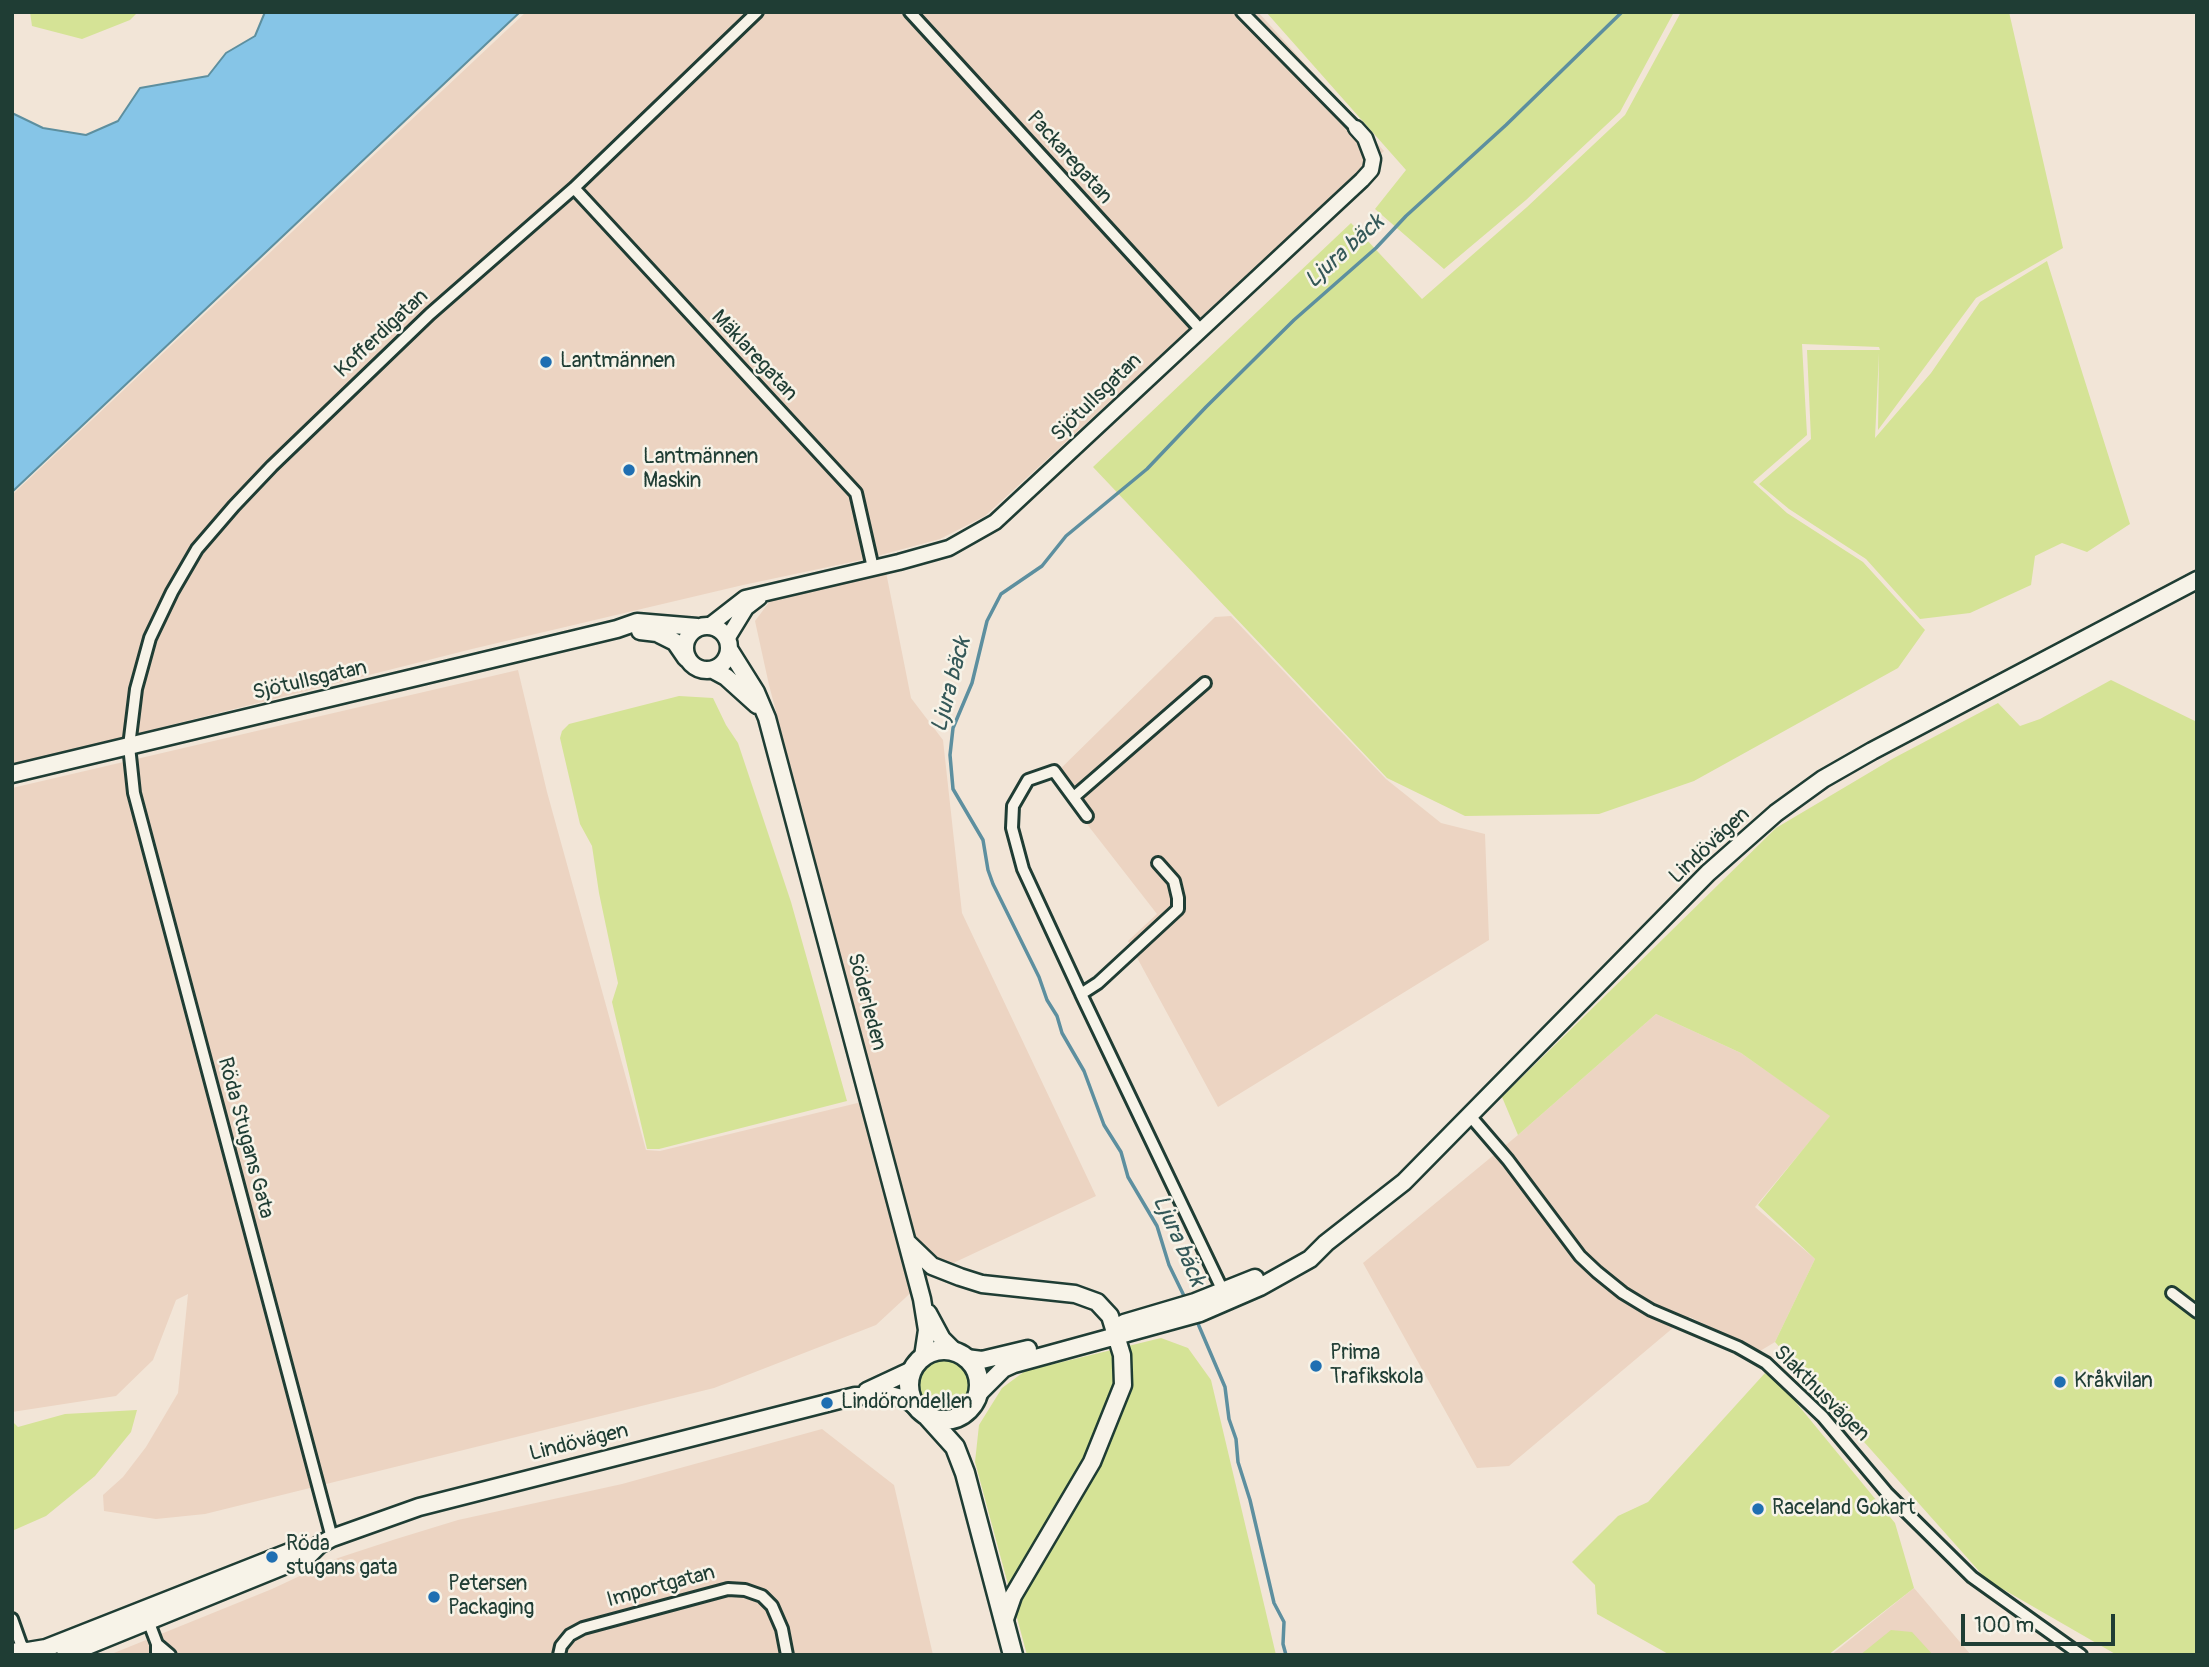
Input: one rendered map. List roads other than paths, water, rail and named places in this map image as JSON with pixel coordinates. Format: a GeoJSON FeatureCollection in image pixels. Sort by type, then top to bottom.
{"type":"FeatureCollection","features":[{"type":"Feature","properties":{"kind":"main road","name":"Lindövägen"},"geometry":{"type":"LineString","coordinates":[[960,1354],[982,1360],[995,1358],[1227,1303],[1296,1268],[1404,1182],[1471,1117],[1708,873],[1776,813],[1842,768],[2197,580]]}},
{"type":"Feature","properties":{"kind":"main road","name":"Sjötullsgatan"},"geometry":{"type":"LineString","coordinates":[[12,774],[638,622],[703,626]]}},
{"type":"Feature","properties":{"kind":"main road"},"geometry":{"type":"LineString","coordinates":[[703,626],[721,631],[728,644],[724,662],[713,670],[697,669],[686,658],[685,643],[703,626]]}},
{"type":"Feature","properties":{"kind":"main road","name":"Sjötullsgatan"},"geometry":{"type":"LineString","coordinates":[[617,629],[657,633],[675,642],[686,658]]}},
{"type":"Feature","properties":{"kind":"main road","name":"Söderleden"},"geometry":{"type":"LineString","coordinates":[[728,644],[768,718],[922,1299],[927,1330],[917,1363]]}},
{"type":"Feature","properties":{"kind":"main road","name":"Söderleden"},"geometry":{"type":"LineString","coordinates":[[713,670],[749,696],[768,718]]}},
{"type":"Feature","properties":{"kind":"main road"},"geometry":{"type":"LineString","coordinates":[[906,1241],[933,1266],[960,1277],[982,1284],[1075,1294],[1097,1302],[1106,1310],[1115,1331],[1123,1368],[1123,1385],[1116,1406],[1092,1462],[1013,1596],[1004,1622]]}},
{"type":"Feature","properties":{"kind":"main road","name":"Lindövägen"},"geometry":{"type":"LineString","coordinates":[[1192,1310],[1223,1292],[1326,1243]]}},
{"type":"Feature","properties":{"kind":"main road","name":"Söderleden"},"geometry":{"type":"LineString","coordinates":[[922,1299],[936,1330],[960,1354]]}},
{"type":"Feature","properties":{"kind":"main road","name":"Lindövägen"},"geometry":{"type":"LineString","coordinates":[[975,1400],[1003,1369],[1013,1364],[1115,1331]]}},
{"type":"Feature","properties":{"kind":"main road"},"geometry":{"type":"LineString","coordinates":[[965,1473],[962,1438],[975,1400],[978,1374],[960,1354],[938,1350],[917,1363],[908,1382],[909,1394],[955,1447],[965,1473],[1013,1655]]}},
{"type":"Feature","properties":{"kind":"main road","name":"Lindövägen"},"geometry":{"type":"LineString","coordinates":[[65,1655],[272,1557],[325,1542],[455,1496],[855,1396],[889,1382],[917,1363]]}},
{"type":"Feature","properties":{"kind":"main road","name":"Lindövägen"},"geometry":{"type":"LineString","coordinates":[[855,1396],[890,1395],[906,1399],[921,1411]]}},
{"type":"Feature","properties":{"kind":"main road"},"geometry":{"type":"LineString","coordinates":[[921,1411],[940,1421],[952,1420],[964,1415],[975,1400]]}},
{"type":"Feature","properties":{"kind":"main road"},"geometry":{"type":"LineString","coordinates":[[997,1600],[1005,1655]]}},
{"type":"Feature","properties":{"kind":"main road","name":"Lindövägen"},"geometry":{"type":"LineString","coordinates":[[21,1652],[46,1648],[146,1615]]}},
{"type":"Feature","properties":{"kind":"street","name":"Kofferdigatan"},"geometry":{"type":"LineString","coordinates":[[129,746],[136,689],[150,638],[172,592],[197,550],[234,506],[411,333],[574,188],[757,12]]}},
{"type":"Feature","properties":{"kind":"street","name":"Packaregatan"},"geometry":{"type":"LineString","coordinates":[[910,12],[1200,329]]}},
{"type":"Feature","properties":{"kind":"street"},"geometry":{"type":"LineString","coordinates":[[1242,12],[1356,128]]}},
{"type":"Feature","properties":{"kind":"street","name":"Sjötullsgatan"},"geometry":{"type":"LineString","coordinates":[[703,626],[745,598],[949,548],[995,522],[1371,170],[1373,159],[1365,138],[1356,128]]}},
{"type":"Feature","properties":{"kind":"street","name":"Mäklaregatan"},"geometry":{"type":"LineString","coordinates":[[574,188],[856,493],[873,568]]}},
{"type":"Feature","properties":{"kind":"street"},"geometry":{"type":"LineString","coordinates":[[728,644],[746,608],[763,595]]}},
{"type":"Feature","properties":{"kind":"street"},"geometry":{"type":"LineString","coordinates":[[1074,796],[1205,682]]}},
{"type":"Feature","properties":{"kind":"street","name":"Röda Stugans Gata"},"geometry":{"type":"LineString","coordinates":[[129,746],[134,793],[325,1542]]}},
{"type":"Feature","properties":{"kind":"street"},"geometry":{"type":"LineString","coordinates":[[1087,816],[1054,771],[1028,779],[1013,806],[1012,828],[1023,869],[1223,1292]]}},
{"type":"Feature","properties":{"kind":"street"},"geometry":{"type":"LineString","coordinates":[[1080,993],[1098,983],[1178,909],[1174,881],[1158,863]]}},
{"type":"Feature","properties":{"kind":"street","name":"Slakthusvägen"},"geometry":{"type":"LineString","coordinates":[[1471,1117],[1508,1160],[1580,1256],[1597,1272],[1623,1293],[1651,1310],[1738,1347],[1766,1363],[1823,1418],[1887,1493],[1972,1577],[2081,1655]]}},
{"type":"Feature","properties":{"kind":"street"},"geometry":{"type":"LineString","coordinates":[[2172,1293],[2197,1312]]}},
{"type":"Feature","properties":{"kind":"street","name":"Importgatan"},"geometry":{"type":"LineString","coordinates":[[558,1655],[570,1635],[583,1628],[728,1589],[745,1590],[762,1596],[772,1606],[782,1629],[788,1655]]}},
{"type":"Feature","properties":{"kind":"street"},"geometry":{"type":"LineString","coordinates":[[146,1615],[157,1650],[170,1655]]}},
{"type":"Feature","properties":{"kind":"street"},"geometry":{"type":"LineString","coordinates":[[13,1623],[21,1652]]}},
{"type":"Feature","properties":{"kind":"water"},"geometry":{"type":"Polygon","coordinates":[[[265,12],[520,12],[12,492],[12,113],[43,128],[86,135],[118,121],[140,88],[208,76],[226,53],[255,36],[265,12]]]}},
{"type":"Feature","properties":{"kind":"waterway","name":"Ljura bäck"},"geometry":{"type":"LineString","coordinates":[[1186,1300],[1169,1265],[1157,1226],[1128,1177],[1121,1152],[1104,1125],[1084,1071],[1062,1033],[1039,977],[993,884],[983,840],[953,789],[950,755],[953,728],[972,683],[987,621],[1001,594],[1042,566],[1066,536],[1147,469],[1294,320],[1376,248],[1406,216],[1506,125],[1622,12]]}},
{"type":"Feature","properties":{"kind":"waterway","name":"Ljura bäck"},"geometry":{"type":"LineString","coordinates":[[1196,1319],[1225,1387],[1238,1462],[1250,1500],[1274,1603],[1284,1622],[1283,1644],[1286,1655]]}},
{"type":"Feature","properties":{"kind":"place","name":"Lantmännen"},"geometry":{"type":"Point","coordinates":[546,362]}},
{"type":"Feature","properties":{"kind":"place","name":"Lantmännen Maskin"},"geometry":{"type":"Point","coordinates":[629,470]}},
{"type":"Feature","properties":{"kind":"place","name":"Prima Trafikskola"},"geometry":{"type":"Point","coordinates":[1316,1366]}},
{"type":"Feature","properties":{"kind":"place","name":"Kråkvilan"},"geometry":{"type":"Point","coordinates":[2060,1382]}},
{"type":"Feature","properties":{"kind":"place","name":"Lindörondellen"},"geometry":{"type":"Point","coordinates":[827,1403]}},
{"type":"Feature","properties":{"kind":"place","name":"Raceland Gokart"},"geometry":{"type":"Point","coordinates":[1758,1509]}},
{"type":"Feature","properties":{"kind":"place","name":"Röda stugans gata"},"geometry":{"type":"Point","coordinates":[272,1557]}},
{"type":"Feature","properties":{"kind":"place","name":"Petersen Packaging"},"geometry":{"type":"Point","coordinates":[434,1597]}}]}
